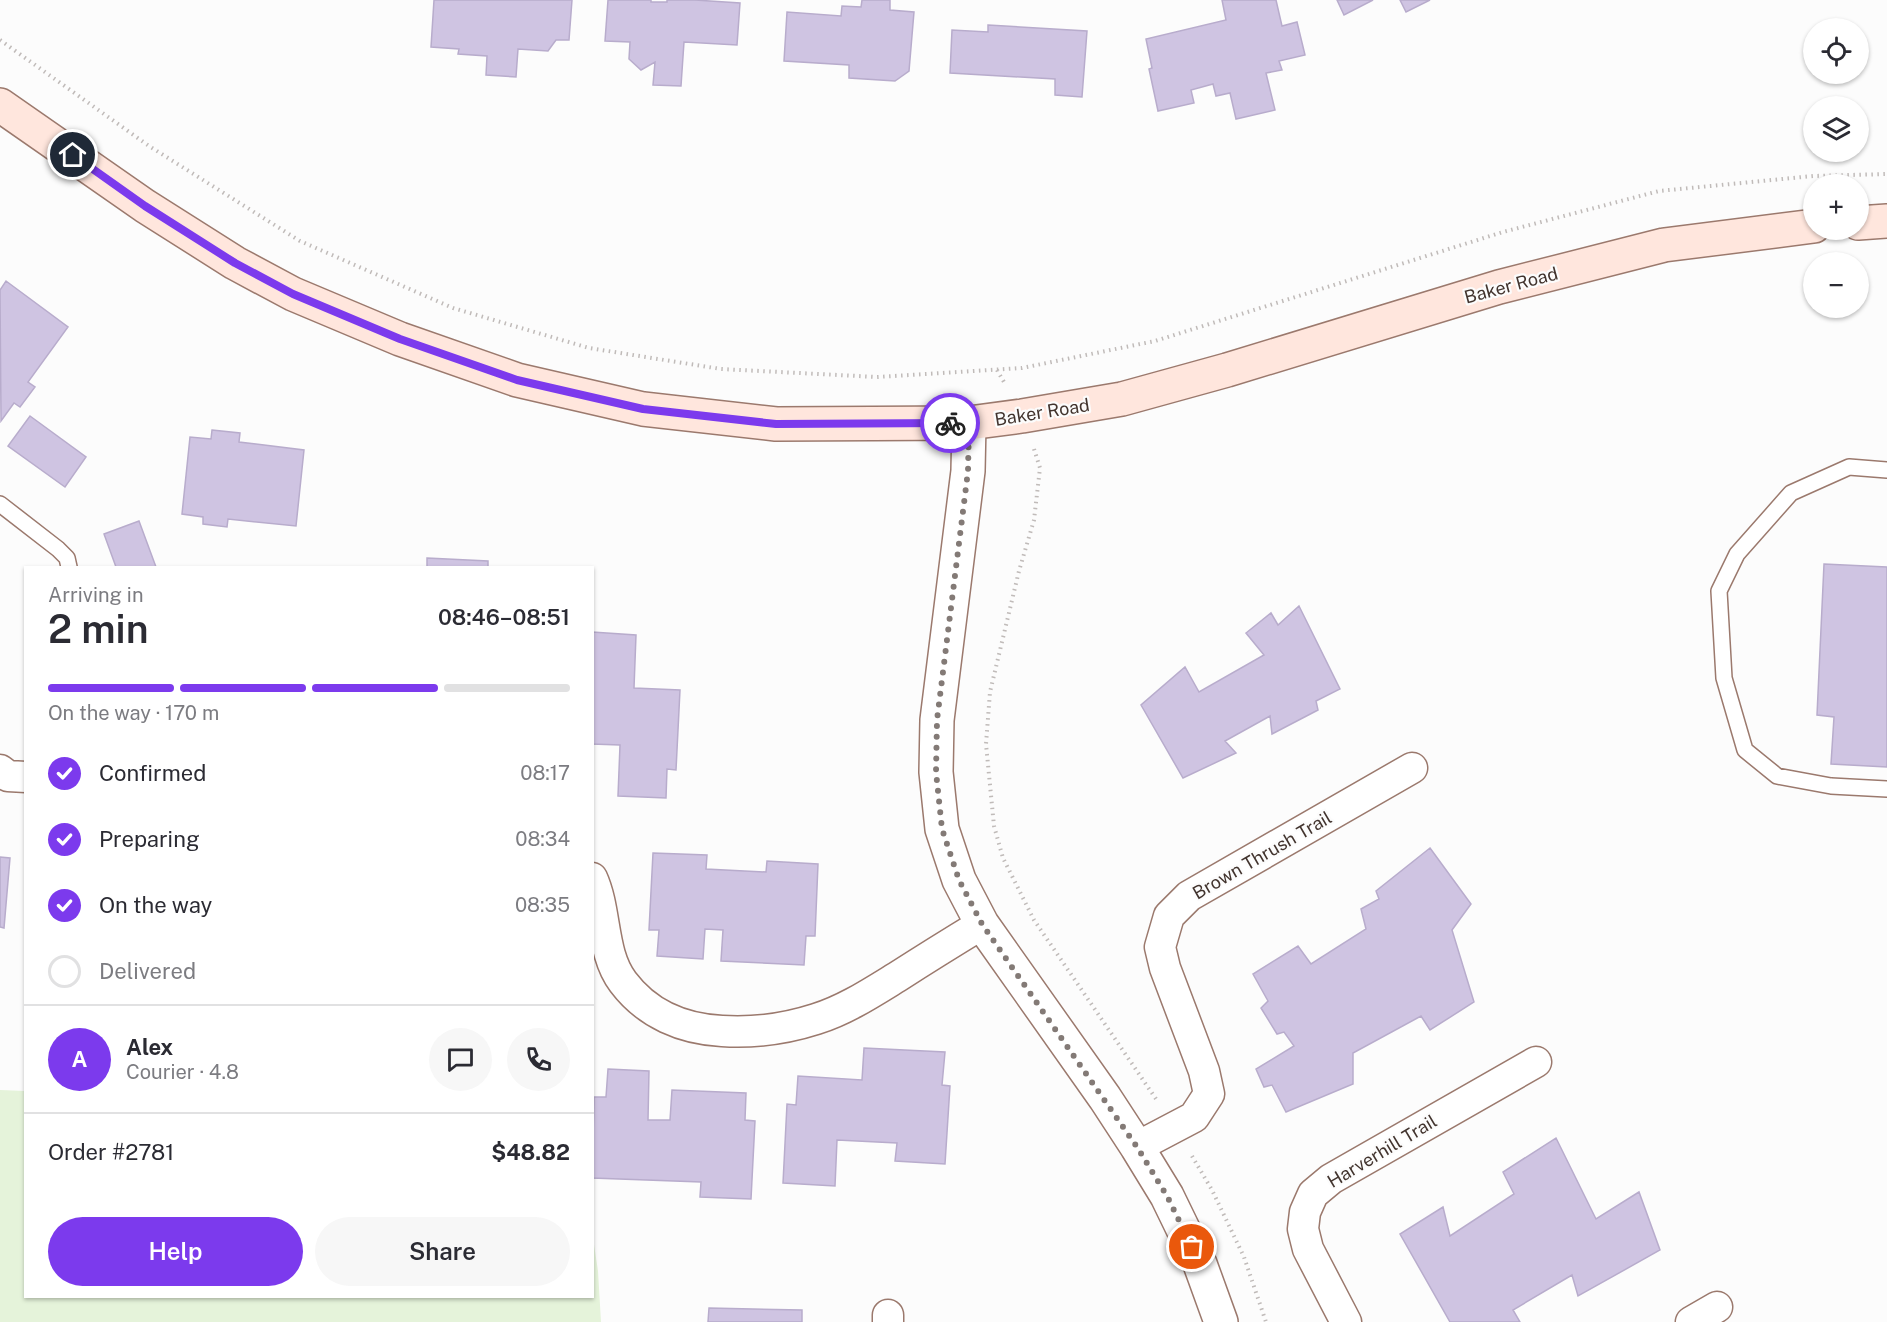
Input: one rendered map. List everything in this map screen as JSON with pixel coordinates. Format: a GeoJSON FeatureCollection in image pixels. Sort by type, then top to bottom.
{"type":"FeatureCollection","features":[{"type":"Feature","properties":{"kind":"main road","name":"Baker Road"},"geometry":{"type":"LineString","coordinates":[[0,105],[145,206],[235,263],[293,294],[400,339],[517,380],[643,409],[776,424],[969,423],[1122,399],[1227,370],[1499,287],[1664,244],[1803,226]]}},
{"type":"Feature","properties":{"kind":"main road"},"geometry":{"type":"LineString","coordinates":[[1869,223],[1887,222]]}},
{"type":"Feature","properties":{"kind":"street"},"geometry":{"type":"LineString","coordinates":[[969,423],[968,471],[937,720],[936,772],[942,829],[959,880],[982,924],[1137,1147],[1167,1196],[1195,1254],[1221,1322]]}},
{"type":"Feature","properties":{"kind":"street","name":"Brown Thrush Trail"},"geometry":{"type":"LineString","coordinates":[[1137,1147],[1194,1117],[1209,1094],[1204,1071],[1165,968],[1160,947],[1169,916],[1189,896],[1412,768]]}},
{"type":"Feature","properties":{"kind":"street"},"geometry":{"type":"LineString","coordinates":[[0,770],[8,776],[24,777]]}},
{"type":"Feature","properties":{"kind":"street"},"geometry":{"type":"LineString","coordinates":[[594,886],[611,957],[622,981],[641,1002],[669,1021],[705,1030],[747,1033],[780,1029],[817,1019],[855,1003],[982,924]]}},
{"type":"Feature","properties":{"kind":"street","name":"Harverhill Trail"},"geometry":{"type":"LineString","coordinates":[[1337,1320],[1302,1229],[1305,1212],[1313,1194],[1331,1179],[1536,1062]]}},
{"type":"Feature","properties":{"kind":"street"},"geometry":{"type":"LineString","coordinates":[[1691,1322],[1717,1307]]}},
{"type":"Feature","properties":{"kind":"lane"},"geometry":{"type":"LineString","coordinates":[[1887,470],[1849,466],[1791,493],[1737,554],[1719,591],[1725,678],[1745,750],[1777,776],[1831,786],[1887,789]]}},
{"type":"Feature","properties":{"kind":"lane"},"geometry":{"type":"LineString","coordinates":[[0,504],[58,549],[67,558],[69,566]]}},
{"type":"Feature","properties":{"kind":"path"},"geometry":{"type":"LineString","coordinates":[[0,40],[149,146],[300,241],[453,308],[476,315],[589,348],[721,369],[877,377],[1022,368],[1155,341],[1503,232],[1659,191],[1813,176],[1887,174]]}},
{"type":"Feature","properties":{"kind":"path"},"geometry":{"type":"LineString","coordinates":[[1040,468],[1034,520],[1019,571],[990,692],[986,744],[994,826],[1003,858],[1034,920],[1175,1127],[1212,1190],[1244,1257],[1266,1322]]}},
{"type":"Feature","properties":{"kind":"green space"},"geometry":{"type":"Polygon","coordinates":[[[0,1090],[24,1091],[24,1298],[594,1298],[594,1245],[601,1322],[0,1322],[0,1090]]]}},
{"type":"Feature","properties":{"kind":"building"},"geometry":{"type":"Polygon","coordinates":[[[434,0],[572,0],[569,40],[556,40],[548,51],[518,49],[516,77],[486,75],[487,56],[458,54],[459,49],[431,47],[434,0]]]}},
{"type":"Feature","properties":{"kind":"building"},"geometry":{"type":"Polygon","coordinates":[[[608,0],[667,2],[667,0],[695,0],[740,3],[737,45],[684,42],[681,86],[653,85],[655,62],[641,70],[629,59],[630,42],[605,41],[608,0]]]}},
{"type":"Feature","properties":{"kind":"building"},"geometry":{"type":"Polygon","coordinates":[[[862,0],[890,0],[890,10],[914,12],[909,71],[895,81],[849,78],[849,65],[784,61],[787,12],[841,16],[842,6],[861,7],[862,0]]]}},
{"type":"Feature","properties":{"kind":"building"},"geometry":{"type":"Polygon","coordinates":[[[1222,0],[1276,0],[1282,26],[1297,22],[1305,55],[1279,61],[1282,70],[1266,73],[1275,110],[1236,119],[1230,93],[1216,96],[1213,84],[1191,90],[1194,103],[1158,111],[1149,69],[1152,68],[1146,39],[1226,20],[1222,0]]]}},
{"type":"Feature","properties":{"kind":"building"},"geometry":{"type":"Polygon","coordinates":[[[1337,0],[1373,0],[1344,15],[1337,0]]]}},
{"type":"Feature","properties":{"kind":"building"},"geometry":{"type":"Polygon","coordinates":[[[1400,0],[1430,0],[1406,12],[1400,0]]]}},
{"type":"Feature","properties":{"kind":"building"},"geometry":{"type":"Polygon","coordinates":[[[988,25],[1087,31],[1082,97],[1055,95],[1055,79],[950,73],[952,30],[988,32],[988,25]]]}},
{"type":"Feature","properties":{"kind":"building"},"geometry":{"type":"Polygon","coordinates":[[[6,281],[68,327],[28,382],[35,387],[20,407],[14,403],[1,421],[0,290],[6,281]]]}},
{"type":"Feature","properties":{"kind":"building"},"geometry":{"type":"Polygon","coordinates":[[[30,416],[86,457],[65,487],[8,446],[30,416]]]}},
{"type":"Feature","properties":{"kind":"building"},"geometry":{"type":"Polygon","coordinates":[[[212,430],[240,433],[239,442],[304,450],[296,526],[228,519],[227,527],[203,524],[203,517],[182,514],[190,437],[211,439],[212,430]]]}},
{"type":"Feature","properties":{"kind":"building"},"geometry":{"type":"Polygon","coordinates":[[[139,521],[156,566],[116,566],[104,534],[139,521]]]}},
{"type":"Feature","properties":{"kind":"building"},"geometry":{"type":"Polygon","coordinates":[[[427,558],[488,561],[488,566],[427,566],[427,558]]]}},
{"type":"Feature","properties":{"kind":"building"},"geometry":{"type":"Polygon","coordinates":[[[1824,564],[1887,567],[1887,767],[1831,764],[1834,717],[1817,715],[1824,564]]]}},
{"type":"Feature","properties":{"kind":"building"},"geometry":{"type":"Polygon","coordinates":[[[1299,606],[1340,689],[1316,701],[1318,710],[1272,734],[1270,716],[1225,741],[1236,753],[1183,778],[1141,705],[1185,667],[1199,692],[1264,655],[1246,633],[1271,613],[1278,625],[1299,606]]]}},
{"type":"Feature","properties":{"kind":"building"},"geometry":{"type":"Polygon","coordinates":[[[594,632],[636,635],[634,688],[680,690],[676,770],[667,769],[666,798],[618,796],[620,745],[594,744],[594,632]]]}},
{"type":"Feature","properties":{"kind":"building"},"geometry":{"type":"Polygon","coordinates":[[[1430,848],[1471,904],[1452,930],[1474,1002],[1430,1030],[1421,1016],[1353,1053],[1353,1084],[1286,1112],[1272,1085],[1264,1087],[1256,1069],[1294,1046],[1284,1032],[1277,1034],[1261,1008],[1268,1001],[1253,974],[1298,946],[1311,964],[1366,929],[1361,909],[1379,899],[1376,891],[1430,848]]]}},
{"type":"Feature","properties":{"kind":"building"},"geometry":{"type":"Polygon","coordinates":[[[653,853],[707,855],[706,869],[766,872],[767,861],[818,864],[815,936],[806,936],[804,965],[721,961],[723,930],[705,929],[703,959],[657,956],[659,930],[649,930],[653,853]]]}},
{"type":"Feature","properties":{"kind":"building"},"geometry":{"type":"Polygon","coordinates":[[[0,857],[10,858],[4,928],[0,927],[0,857]]]}},
{"type":"Feature","properties":{"kind":"building"},"geometry":{"type":"Polygon","coordinates":[[[864,1048],[945,1052],[942,1085],[950,1086],[945,1164],[895,1161],[897,1143],[837,1140],[835,1186],[783,1183],[787,1104],[796,1105],[798,1076],[862,1080],[864,1048]]]}},
{"type":"Feature","properties":{"kind":"building"},"geometry":{"type":"Polygon","coordinates":[[[608,1069],[649,1071],[648,1120],[670,1120],[672,1090],[746,1093],[745,1120],[755,1121],[751,1199],[700,1197],[701,1182],[594,1178],[594,1097],[606,1097],[608,1069]]]}},
{"type":"Feature","properties":{"kind":"building"},"geometry":{"type":"Polygon","coordinates":[[[1556,1138],[1596,1219],[1639,1192],[1660,1250],[1578,1296],[1572,1275],[1513,1310],[1520,1322],[1450,1322],[1400,1234],[1443,1207],[1450,1236],[1514,1194],[1503,1172],[1556,1138]]]}},
{"type":"Feature","properties":{"kind":"building"},"geometry":{"type":"Polygon","coordinates":[[[709,1308],[802,1310],[802,1322],[708,1322],[709,1308]]]}},
{"type":"Feature","properties":{"kind":"way so far"},"geometry":{"type":"LineString","coordinates":[[950,423],[969,423],[968,471],[937,720],[936,772],[942,829],[959,880],[982,924],[1137,1147],[1167,1196],[1192,1247]]}},
{"type":"Feature","properties":{"kind":"route"},"geometry":{"type":"LineString","coordinates":[[73,155],[145,206],[235,263],[293,294],[400,339],[517,380],[643,409],[776,424],[950,423]]}}]}
